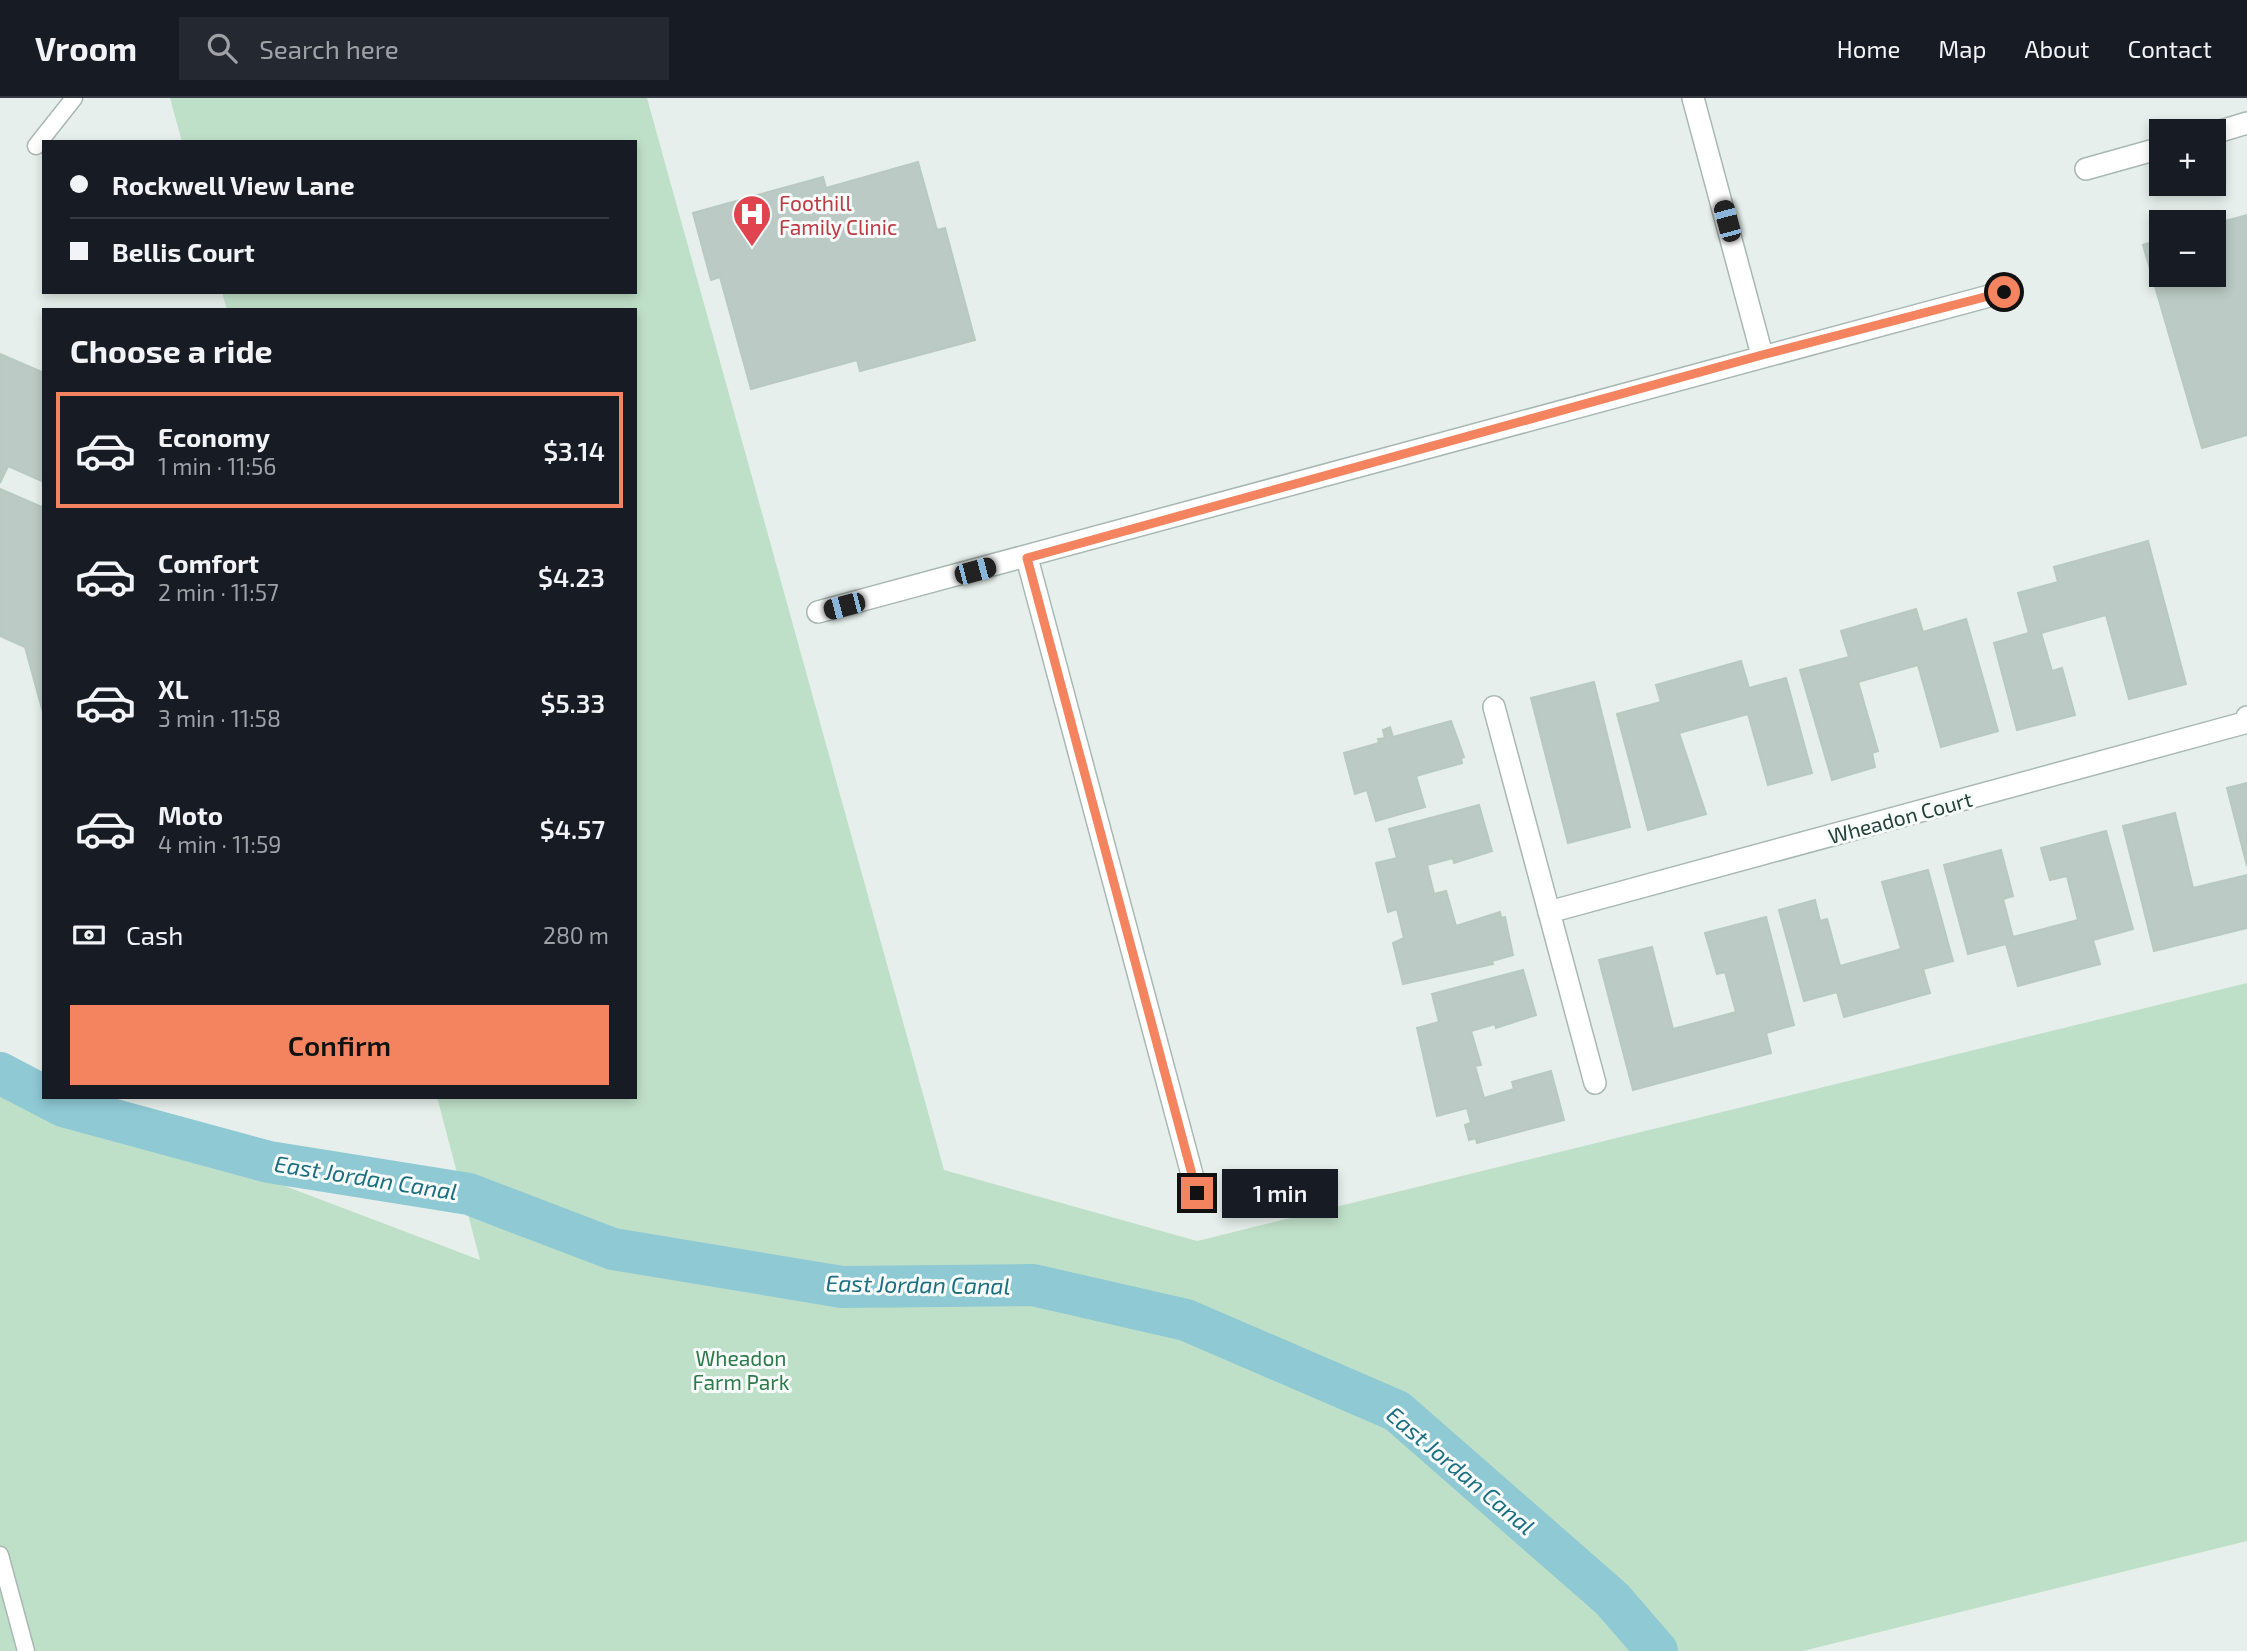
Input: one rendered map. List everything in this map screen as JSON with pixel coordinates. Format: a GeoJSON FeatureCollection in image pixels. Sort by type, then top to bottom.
{"type":"FeatureCollection","features":[{"type":"Feature","properties":{"kind":"street"},"geometry":{"type":"LineString","coordinates":[[1693,98],[1762,355]]}},
{"type":"Feature","properties":{"kind":"street"},"geometry":{"type":"LineString","coordinates":[[2226,129],[2247,123]]}},
{"type":"Feature","properties":{"kind":"street"},"geometry":{"type":"LineString","coordinates":[[2086,169],[2149,151]]}},
{"type":"Feature","properties":{"kind":"street"},"geometry":{"type":"LineString","coordinates":[[818,612],[1027,558],[1762,355],[2004,292]]}},
{"type":"Feature","properties":{"kind":"street"},"geometry":{"type":"LineString","coordinates":[[1027,558],[1197,1193]]}},
{"type":"Feature","properties":{"kind":"street"},"geometry":{"type":"LineString","coordinates":[[1494,707],[1595,1083]]}},
{"type":"Feature","properties":{"kind":"street","name":"Wheadon Court"},"geometry":{"type":"LineString","coordinates":[[1549,912],[2244,723],[2247,717]]}},
{"type":"Feature","properties":{"kind":"lane"},"geometry":{"type":"LineString","coordinates":[[36,146],[74,98]]}},
{"type":"Feature","properties":{"kind":"lane"},"geometry":{"type":"LineString","coordinates":[[0,1555],[26,1651]]}},
{"type":"Feature","properties":{"kind":"green space","name":"Wheadon Farm Park"},"geometry":{"type":"Polygon","coordinates":[[[170,98],[647,98],[944,1170],[1197,1241],[2247,983],[2247,1541],[1803,1651],[0,1651],[0,1078],[42,1094],[42,1099],[55,1099],[480,1260],[438,1099],[637,1099],[637,308],[226,308],[223,294],[637,294],[637,140],[181,140],[170,98]]]}},
{"type":"Feature","properties":{"kind":"building"},"geometry":{"type":"Polygon","coordinates":[[[918,162],[937,230],[945,228],[975,340],[860,371],[857,360],[751,389],[720,277],[711,280],[693,213],[823,177],[826,188],[918,162]]]}},
{"type":"Feature","properties":{"kind":"building"},"geometry":{"type":"Polygon","coordinates":[[[2247,215],[2247,435],[2202,448],[2155,287],[2226,287],[2226,221],[2247,215]]]}},
{"type":"Feature","properties":{"kind":"building"},"geometry":{"type":"Polygon","coordinates":[[[2149,243],[2149,266],[2143,245],[2149,243]]]}},
{"type":"Feature","properties":{"kind":"building"},"geometry":{"type":"Polygon","coordinates":[[[0,354],[42,372],[42,481],[8,466],[0,483],[0,354]]]}},
{"type":"Feature","properties":{"kind":"building"},"geometry":{"type":"Polygon","coordinates":[[[0,489],[42,507],[42,709],[25,647],[0,636],[0,489]]]}},
{"type":"Feature","properties":{"kind":"building"},"geometry":{"type":"Polygon","coordinates":[[[2148,541],[2186,684],[2129,699],[2106,615],[2041,633],[2052,671],[2062,668],[2075,715],[2017,730],[1994,643],[2029,633],[2018,593],[2058,582],[2054,567],[2148,541]]]}},
{"type":"Feature","properties":{"kind":"building"},"geometry":{"type":"Polygon","coordinates":[[[1916,609],[1923,632],[1966,619],[1998,731],[1941,747],[1918,665],[1858,682],[1878,751],[1872,753],[1875,767],[1832,780],[1800,670],[1849,657],[1841,631],[1916,609]]]}},
{"type":"Feature","properties":{"kind":"building"},"geometry":{"type":"Polygon","coordinates":[[[1741,661],[1749,688],[1786,678],[1812,773],[1768,785],[1748,714],[1679,733],[1706,814],[1648,830],[1617,714],[1661,702],[1656,685],[1741,661]]]}},
{"type":"Feature","properties":{"kind":"building"},"geometry":{"type":"Polygon","coordinates":[[[1594,682],[1630,827],[1568,843],[1531,698],[1594,682]]]}},
{"type":"Feature","properties":{"kind":"building"},"geometry":{"type":"Polygon","coordinates":[[[1451,721],[1464,757],[1461,758],[1462,763],[1416,776],[1425,807],[1376,821],[1367,790],[1355,794],[1344,753],[1379,743],[1378,739],[1385,738],[1383,730],[1390,727],[1393,737],[1451,721]]]}},
{"type":"Feature","properties":{"kind":"building"},"geometry":{"type":"Polygon","coordinates":[[[2247,783],[2247,866],[2227,788],[2247,783]]]}},
{"type":"Feature","properties":{"kind":"building"},"geometry":{"type":"Polygon","coordinates":[[[1479,805],[1492,851],[1454,863],[1453,858],[1427,865],[1434,894],[1446,891],[1456,926],[1500,912],[1501,918],[1505,917],[1513,955],[1492,961],[1493,964],[1403,984],[1393,943],[1404,938],[1397,909],[1388,912],[1376,863],[1397,858],[1389,829],[1479,805]]]}},
{"type":"Feature","properties":{"kind":"building"},"geometry":{"type":"Polygon","coordinates":[[[2175,813],[2193,888],[2247,875],[2247,928],[2154,951],[2123,826],[2175,813]]]}},
{"type":"Feature","properties":{"kind":"building"},"geometry":{"type":"Polygon","coordinates":[[[2106,831],[2133,929],[2093,940],[2100,964],[2018,986],[2006,944],[1968,954],[1944,865],[2001,850],[2013,896],[2003,899],[2013,937],[2078,920],[2067,876],[2050,880],[2041,848],[2106,831]]]}},
{"type":"Feature","properties":{"kind":"building"},"geometry":{"type":"Polygon","coordinates":[[[1928,870],[1953,961],[1923,969],[1930,993],[1844,1017],[1837,992],[1804,1001],[1779,910],[1815,900],[1820,921],[1827,919],[1840,966],[1901,949],[1882,882],[1928,870]]]}},
{"type":"Feature","properties":{"kind":"building"},"geometry":{"type":"Polygon","coordinates":[[[1766,917],[1794,1025],[1766,1033],[1771,1053],[1633,1090],[1599,960],[1652,947],[1673,1029],[1736,1012],[1725,972],[1717,974],[1705,933],[1766,917]]]}},
{"type":"Feature","properties":{"kind":"building"},"geometry":{"type":"Polygon","coordinates":[[[1523,970],[1536,1015],[1496,1028],[1495,1024],[1471,1031],[1481,1065],[1475,1066],[1484,1098],[1514,1089],[1512,1082],[1551,1071],[1564,1120],[1477,1143],[1476,1138],[1469,1140],[1465,1125],[1471,1123],[1467,1108],[1437,1116],[1417,1028],[1439,1022],[1432,994],[1523,970]]]}},
{"type":"Feature","properties":{"kind":"waterway","name":"East Jordan Canal"},"geometry":{"type":"LineString","coordinates":[[0,1073],[42,1095]]}},
{"type":"Feature","properties":{"kind":"waterway","name":"East Jordan Canal"},"geometry":{"type":"LineString","coordinates":[[50,1099],[63,1106],[269,1162],[469,1194],[613,1249],[842,1287],[1033,1285],[1186,1320],[1397,1411],[1612,1599],[1657,1651]]}},
{"type":"Feature","properties":{"kind":"place","name":"Foothill Family Clinic"},"geometry":{"type":"Point","coordinates":[752,248]}},
{"type":"Feature","properties":{"kind":"route"},"geometry":{"type":"LineString","coordinates":[[1197,1193],[1027,558],[1762,355],[2004,292]]}}]}
